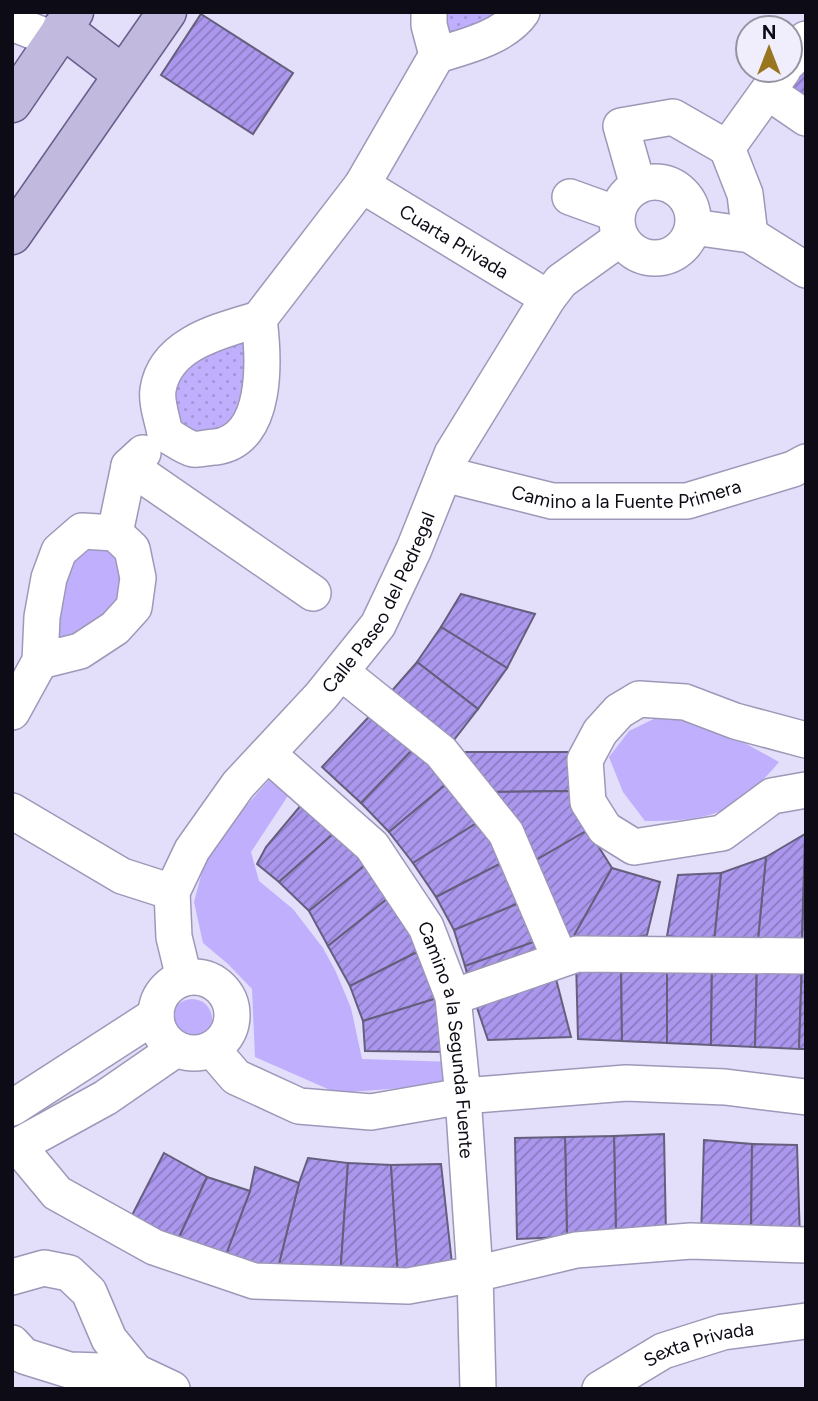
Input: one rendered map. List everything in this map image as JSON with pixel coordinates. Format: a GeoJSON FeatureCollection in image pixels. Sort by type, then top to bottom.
{"type":"FeatureCollection","features":[{"type":"Feature","properties":{"kind":"main road"},"geometry":{"type":"LineString","coordinates":[[12,235],[167,12]]}},
{"type":"Feature","properties":{"kind":"main road"},"geometry":{"type":"LineString","coordinates":[[12,103],[64,23],[122,74]]}},
{"type":"Feature","properties":{"kind":"street"},"geometry":{"type":"LineString","coordinates":[[429,12],[429,25],[437,55]]}},
{"type":"Feature","properties":{"kind":"street"},"geometry":{"type":"LineString","coordinates":[[165,434],[158,391],[171,359],[196,341],[259,319],[362,185],[437,55],[484,41],[517,19],[522,12]]}},
{"type":"Feature","properties":{"kind":"street"},"geometry":{"type":"LineString","coordinates":[[12,23],[64,23]]}},
{"type":"Feature","properties":{"kind":"street"},"geometry":{"type":"LineString","coordinates":[[727,148],[774,84]]}},
{"type":"Feature","properties":{"kind":"street"},"geometry":{"type":"LineString","coordinates":[[778,84],[806,118]]}},
{"type":"Feature","properties":{"kind":"street"},"geometry":{"type":"LineString","coordinates":[[638,186],[621,126],[673,117],[727,148],[745,194],[750,235]]}},
{"type":"Feature","properties":{"kind":"street"},"geometry":{"type":"LineString","coordinates":[[570,197],[619,226],[638,254],[649,258],[661,258],[682,248],[693,227],[693,215],[683,194],[662,183],[650,183],[638,186],[621,203],[619,226]]}},
{"type":"Feature","properties":{"kind":"street","name":"Cuarta Privada"},"geometry":{"type":"LineString","coordinates":[[362,185],[548,298]]}},
{"type":"Feature","properties":{"kind":"street","name":"Calle Paseo del Pedregal"},"geometry":{"type":"LineString","coordinates":[[184,978],[174,937],[173,892],[192,849],[238,785],[321,696],[377,625],[415,549],[452,454],[548,298],[561,281],[619,226]]}},
{"type":"Feature","properties":{"kind":"street"},"geometry":{"type":"LineString","coordinates":[[693,227],[750,235],[806,270]]}},
{"type":"Feature","properties":{"kind":"street"},"geometry":{"type":"LineString","coordinates":[[165,434],[193,449],[227,445],[250,425],[260,393],[264,355],[259,319]]}},
{"type":"Feature","properties":{"kind":"street"},"geometry":{"type":"LineString","coordinates":[[115,533],[129,466],[165,434]]}},
{"type":"Feature","properties":{"kind":"street","name":"Camino a la Fuente Primera"},"geometry":{"type":"LineString","coordinates":[[444,474],[552,500],[687,501],[793,469],[806,462]]}},
{"type":"Feature","properties":{"kind":"street"},"geometry":{"type":"LineString","coordinates":[[129,466],[313,593]]}},
{"type":"Feature","properties":{"kind":"street"},"geometry":{"type":"LineString","coordinates":[[12,712],[40,661],[42,617],[49,578],[59,551],[82,531],[115,533],[132,549],[138,578],[134,607],[115,628],[80,651],[40,661]]}},
{"type":"Feature","properties":{"kind":"street"},"geometry":{"type":"LineString","coordinates":[[341,671],[441,752],[506,833],[560,958]]}},
{"type":"Feature","properties":{"kind":"street"},"geometry":{"type":"LineString","coordinates":[[806,740],[735,721],[685,702],[639,699],[619,711],[600,732],[585,760],[588,802],[605,829],[634,847],[722,833],[772,796],[806,790]]}},
{"type":"Feature","properties":{"kind":"street","name":"Camino a la Segunda Fuente"},"geometry":{"type":"LineString","coordinates":[[268,754],[372,846],[426,927],[453,997],[463,1096],[478,1389]]}},
{"type":"Feature","properties":{"kind":"street"},"geometry":{"type":"LineString","coordinates":[[12,811],[122,876],[173,892]]}},
{"type":"Feature","properties":{"kind":"street"},"geometry":{"type":"LineString","coordinates":[[453,997],[577,954],[806,956]]}},
{"type":"Feature","properties":{"kind":"street"},"geometry":{"type":"LineString","coordinates":[[200,977],[215,982],[226,994],[233,1009],[232,1025],[224,1039],[212,1049],[200,1053],[187,1053],[176,1049],[165,1040],[158,1028],[158,1003],[173,983],[184,978],[200,977]]}},
{"type":"Feature","properties":{"kind":"street"},"geometry":{"type":"LineString","coordinates":[[12,1108],[156,1015]]}},
{"type":"Feature","properties":{"kind":"street"},"geometry":{"type":"LineString","coordinates":[[176,1049],[105,1098],[15,1147],[57,1194],[154,1247],[254,1281],[408,1286],[576,1251],[691,1241],[806,1245]]}},
{"type":"Feature","properties":{"kind":"street"},"geometry":{"type":"LineString","coordinates":[[212,1049],[236,1077],[299,1106],[371,1112],[463,1096],[626,1083],[725,1087],[806,1097]]}},
{"type":"Feature","properties":{"kind":"street"},"geometry":{"type":"LineString","coordinates":[[86,1061],[105,1098]]}},
{"type":"Feature","properties":{"kind":"street"},"geometry":{"type":"LineString","coordinates":[[12,1277],[44,1268],[69,1273],[89,1292],[109,1339],[136,1372]]}},
{"type":"Feature","properties":{"kind":"street","name":"Sexta Privada"},"geometry":{"type":"LineString","coordinates":[[600,1389],[663,1351],[723,1332],[806,1321]]}},
{"type":"Feature","properties":{"kind":"street"},"geometry":{"type":"LineString","coordinates":[[12,1343],[24,1356],[69,1370],[136,1372],[172,1389]]}},
{"type":"Feature","properties":{"kind":"shaded area"},"geometry":{"type":"Polygon","coordinates":[[[433,12],[516,12],[440,48],[433,12]]]}},
{"type":"Feature","properties":{"kind":"shaded area"},"geometry":{"type":"Polygon","coordinates":[[[257,323],[260,355],[224,442],[169,428],[171,365],[257,323]]]}},
{"type":"Feature","properties":{"kind":"shaded area"},"geometry":{"type":"Polygon","coordinates":[[[94,541],[112,551],[123,564],[128,601],[57,646],[57,583],[70,557],[94,541]]]}},
{"type":"Feature","properties":{"kind":"shaded area"},"geometry":{"type":"Polygon","coordinates":[[[668,712],[734,737],[779,762],[749,793],[721,811],[688,819],[645,821],[623,792],[609,757],[629,731],[668,712]]]}},
{"type":"Feature","properties":{"kind":"shaded area"},"geometry":{"type":"Polygon","coordinates":[[[276,772],[295,785],[251,852],[259,881],[293,909],[323,948],[351,1008],[362,1059],[454,1062],[454,1084],[337,1093],[255,1057],[252,989],[203,943],[194,902],[208,849],[276,772]]]}},
{"type":"Feature","properties":{"kind":"shaded area"},"geometry":{"type":"Polygon","coordinates":[[[192,999],[200,1000],[206,1005],[211,1011],[211,1027],[206,1033],[200,1038],[192,1039],[184,1038],[178,1033],[173,1027],[172,1019],[173,1011],[178,1005],[184,1000],[192,999]]]}},
{"type":"Feature","properties":{"kind":"building"},"geometry":{"type":"Polygon","coordinates":[[[201,14],[293,73],[253,134],[161,75],[201,14]]]}},
{"type":"Feature","properties":{"kind":"building"},"geometry":{"type":"Polygon","coordinates":[[[806,53],[806,101],[783,86],[804,84],[806,53]]]}},
{"type":"Feature","properties":{"kind":"building"},"geometry":{"type":"Polygon","coordinates":[[[461,594],[535,614],[507,668],[441,627],[461,594]]]}},
{"type":"Feature","properties":{"kind":"building"},"geometry":{"type":"Polygon","coordinates":[[[441,627],[507,668],[478,709],[417,662],[441,627]]]}},
{"type":"Feature","properties":{"kind":"building"},"geometry":{"type":"Polygon","coordinates":[[[417,662],[478,709],[450,745],[390,693],[417,662]]]}},
{"type":"Feature","properties":{"kind":"building"},"geometry":{"type":"Polygon","coordinates":[[[378,707],[418,744],[361,803],[322,767],[378,707]]]}},
{"type":"Feature","properties":{"kind":"building"},"geometry":{"type":"Polygon","coordinates":[[[418,744],[456,776],[389,832],[361,803],[418,744]]]}},
{"type":"Feature","properties":{"kind":"building"},"geometry":{"type":"Polygon","coordinates":[[[460,752],[571,752],[574,791],[487,792],[460,752]]]}},
{"type":"Feature","properties":{"kind":"building"},"geometry":{"type":"Polygon","coordinates":[[[456,776],[488,816],[413,863],[389,832],[456,776]]]}},
{"type":"Feature","properties":{"kind":"building"},"geometry":{"type":"Polygon","coordinates":[[[574,791],[588,830],[531,863],[487,792],[574,791]]]}},
{"type":"Feature","properties":{"kind":"building"},"geometry":{"type":"Polygon","coordinates":[[[307,798],[342,826],[279,882],[257,864],[266,847],[307,798]]]}},
{"type":"Feature","properties":{"kind":"building"},"geometry":{"type":"Polygon","coordinates":[[[488,816],[513,857],[436,897],[413,863],[488,816]]]}},
{"type":"Feature","properties":{"kind":"building"},"geometry":{"type":"Polygon","coordinates":[[[342,826],[374,858],[309,911],[279,882],[342,826]]]}},
{"type":"Feature","properties":{"kind":"building"},"geometry":{"type":"Polygon","coordinates":[[[588,830],[612,868],[566,950],[531,863],[588,830]]]}},
{"type":"Feature","properties":{"kind":"building"},"geometry":{"type":"Polygon","coordinates":[[[805,834],[802,940],[758,939],[766,857],[805,834]]]}},
{"type":"Feature","properties":{"kind":"building"},"geometry":{"type":"Polygon","coordinates":[[[806,834],[806,940],[802,940],[806,834]]]}},
{"type":"Feature","properties":{"kind":"building"},"geometry":{"type":"Polygon","coordinates":[[[513,857],[529,899],[454,930],[436,897],[513,857]]]}},
{"type":"Feature","properties":{"kind":"building"},"geometry":{"type":"Polygon","coordinates":[[[766,857],[758,939],[714,941],[721,873],[766,857]]]}},
{"type":"Feature","properties":{"kind":"building"},"geometry":{"type":"Polygon","coordinates":[[[374,858],[397,891],[328,946],[309,911],[374,858]]]}},
{"type":"Feature","properties":{"kind":"building"},"geometry":{"type":"Polygon","coordinates":[[[612,868],[660,882],[647,935],[566,950],[612,868]]]}},
{"type":"Feature","properties":{"kind":"building"},"geometry":{"type":"Polygon","coordinates":[[[721,873],[714,941],[667,936],[678,875],[721,873]]]}},
{"type":"Feature","properties":{"kind":"building"},"geometry":{"type":"Polygon","coordinates":[[[397,891],[429,946],[350,986],[328,946],[397,891]]]}},
{"type":"Feature","properties":{"kind":"building"},"geometry":{"type":"Polygon","coordinates":[[[529,899],[545,938],[465,966],[454,930],[529,899]]]}},
{"type":"Feature","properties":{"kind":"building"},"geometry":{"type":"Polygon","coordinates":[[[545,938],[555,975],[473,996],[465,966],[545,938]]]}},
{"type":"Feature","properties":{"kind":"building"},"geometry":{"type":"Polygon","coordinates":[[[429,946],[444,996],[363,1021],[350,986],[429,946]]]}},
{"type":"Feature","properties":{"kind":"building"},"geometry":{"type":"Polygon","coordinates":[[[576,959],[621,959],[622,1041],[578,1039],[576,959]]]}},
{"type":"Feature","properties":{"kind":"building"},"geometry":{"type":"Polygon","coordinates":[[[621,959],[667,960],[667,1043],[622,1041],[621,959]]]}},
{"type":"Feature","properties":{"kind":"building"},"geometry":{"type":"Polygon","coordinates":[[[667,960],[712,961],[711,1045],[667,1043],[667,960]]]}},
{"type":"Feature","properties":{"kind":"building"},"geometry":{"type":"Polygon","coordinates":[[[712,961],[757,961],[755,1047],[711,1045],[712,961]]]}},
{"type":"Feature","properties":{"kind":"building"},"geometry":{"type":"Polygon","coordinates":[[[757,961],[802,962],[799,1049],[755,1047],[757,961]]]}},
{"type":"Feature","properties":{"kind":"building"},"geometry":{"type":"Polygon","coordinates":[[[802,962],[806,962],[806,1049],[799,1049],[802,962]]]}},
{"type":"Feature","properties":{"kind":"building"},"geometry":{"type":"Polygon","coordinates":[[[555,975],[571,1037],[488,1040],[473,996],[555,975]]]}},
{"type":"Feature","properties":{"kind":"building"},"geometry":{"type":"Polygon","coordinates":[[[444,996],[450,1052],[365,1051],[363,1021],[444,996]]]}},
{"type":"Feature","properties":{"kind":"building"},"geometry":{"type":"Polygon","coordinates":[[[664,1134],[666,1235],[616,1236],[614,1136],[664,1134]]]}},
{"type":"Feature","properties":{"kind":"building"},"geometry":{"type":"Polygon","coordinates":[[[614,1136],[616,1236],[567,1237],[565,1137],[614,1136]]]}},
{"type":"Feature","properties":{"kind":"building"},"geometry":{"type":"Polygon","coordinates":[[[565,1137],[567,1237],[517,1239],[515,1138],[565,1137]]]}},
{"type":"Feature","properties":{"kind":"building"},"geometry":{"type":"Polygon","coordinates":[[[704,1140],[752,1144],[751,1241],[701,1237],[704,1140]]]}},
{"type":"Feature","properties":{"kind":"building"},"geometry":{"type":"Polygon","coordinates":[[[752,1144],[797,1145],[800,1240],[751,1241],[752,1144]]]}},
{"type":"Feature","properties":{"kind":"building"},"geometry":{"type":"Polygon","coordinates":[[[164,1153],[207,1177],[175,1246],[128,1223],[164,1153]]]}},
{"type":"Feature","properties":{"kind":"building"},"geometry":{"type":"Polygon","coordinates":[[[308,1158],[348,1163],[340,1278],[276,1276],[299,1183],[308,1158]]]}},
{"type":"Feature","properties":{"kind":"building"},"geometry":{"type":"Polygon","coordinates":[[[348,1163],[391,1165],[398,1276],[340,1278],[348,1163]]]}},
{"type":"Feature","properties":{"kind":"building"},"geometry":{"type":"Polygon","coordinates":[[[441,1164],[453,1273],[398,1276],[391,1165],[441,1164]]]}},
{"type":"Feature","properties":{"kind":"building"},"geometry":{"type":"Polygon","coordinates":[[[255,1167],[299,1183],[276,1276],[222,1265],[250,1191],[255,1167]]]}},
{"type":"Feature","properties":{"kind":"building"},"geometry":{"type":"Polygon","coordinates":[[[207,1177],[250,1191],[222,1265],[175,1246],[207,1177]]]}}]}
